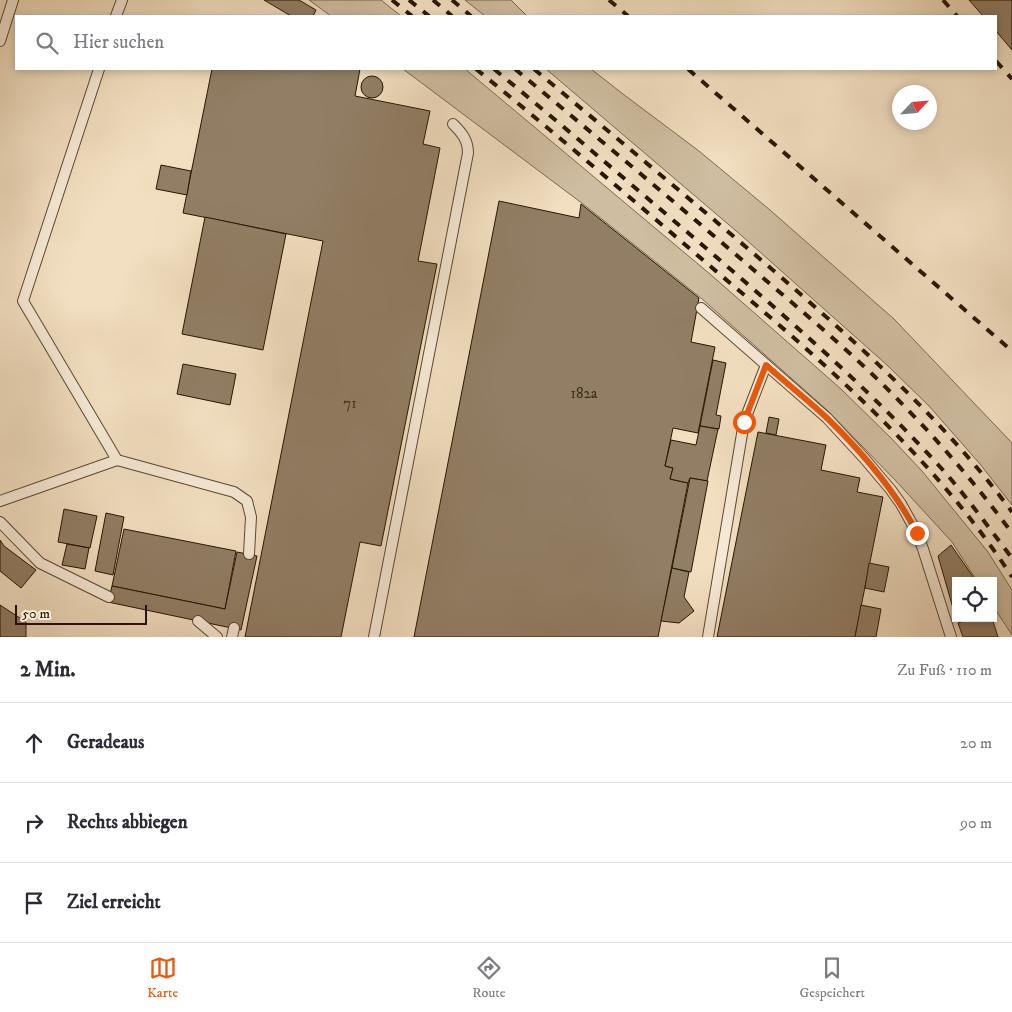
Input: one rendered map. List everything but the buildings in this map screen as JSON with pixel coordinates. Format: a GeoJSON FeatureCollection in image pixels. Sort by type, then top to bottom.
{"type":"FeatureCollection","features":[{"type":"Feature","properties":{"kind":"lane"},"geometry":{"type":"LineString","coordinates":[[0,41],[13,0]]}},
{"type":"Feature","properties":{"kind":"lane"},"geometry":{"type":"LineString","coordinates":[[116,15],[122,0]]}},
{"type":"Feature","properties":{"kind":"lane"},"geometry":{"type":"LineString","coordinates":[[99,70],[23,300],[117,460]]}},
{"type":"Feature","properties":{"kind":"lane"},"geometry":{"type":"LineString","coordinates":[[374,637],[468,153],[465,137],[453,124]]}},
{"type":"Feature","properties":{"kind":"lane"},"geometry":{"type":"LineString","coordinates":[[701,308],[827,418],[891,490],[917,533],[951,637]]}},
{"type":"Feature","properties":{"kind":"lane"},"geometry":{"type":"LineString","coordinates":[[708,637],[744,422],[766,365]]}},
{"type":"Feature","properties":{"kind":"lane"},"geometry":{"type":"LineString","coordinates":[[0,501],[117,460],[234,492],[247,501],[251,518],[248,554]]}},
{"type":"Feature","properties":{"kind":"lane"},"geometry":{"type":"LineString","coordinates":[[0,522],[40,563],[109,597]]}},
{"type":"Feature","properties":{"kind":"lane"},"geometry":{"type":"LineString","coordinates":[[198,621],[217,637]]}},
{"type":"Feature","properties":{"kind":"shaded area"},"geometry":{"type":"Polygon","coordinates":[[[309,0],[381,0],[400,15],[330,15],[309,0]]]}},
{"type":"Feature","properties":{"kind":"shaded area"},"geometry":{"type":"Polygon","coordinates":[[[465,0],[511,0],[526,15],[484,15],[465,0]]]}},
{"type":"Feature","properties":{"kind":"shaded area"},"geometry":{"type":"Polygon","coordinates":[[[404,70],[466,70],[710,274],[841,389],[922,471],[988,552],[1012,590],[1012,635],[997,612],[997,577],[974,577],[952,542],[827,410],[701,298],[583,204],[404,70]]]}},
{"type":"Feature","properties":{"kind":"shaded area"},"geometry":{"type":"Polygon","coordinates":[[[547,70],[592,70],[699,151],[770,210],[894,319],[1012,443],[1012,505],[980,464],[929,406],[887,365],[742,236],[547,70]]]}},
{"type":"Feature","properties":{"kind":"railway"},"geometry":{"type":"LineString","coordinates":[[392,0],[411,15]]}},
{"type":"Feature","properties":{"kind":"railway"},"geometry":{"type":"LineString","coordinates":[[409,0],[428,15]]}},
{"type":"Feature","properties":{"kind":"railway"},"geometry":{"type":"LineString","coordinates":[[433,0],[451,15]]}},
{"type":"Feature","properties":{"kind":"railway"},"geometry":{"type":"LineString","coordinates":[[452,0],[470,15]]}},
{"type":"Feature","properties":{"kind":"railway"},"geometry":{"type":"LineString","coordinates":[[609,0],[627,15]]}},
{"type":"Feature","properties":{"kind":"railway"},"geometry":{"type":"LineString","coordinates":[[943,0],[956,15]]}},
{"type":"Feature","properties":{"kind":"railway"},"geometry":{"type":"LineString","coordinates":[[997,62],[1012,79]]}},
{"type":"Feature","properties":{"kind":"railway"},"geometry":{"type":"LineString","coordinates":[[477,70],[751,301],[833,373],[873,411],[947,490],[981,532],[1012,577]]}},
{"type":"Feature","properties":{"kind":"railway"},"geometry":{"type":"LineString","coordinates":[[495,70],[790,321],[852,378],[942,469],[1012,558]]}},
{"type":"Feature","properties":{"kind":"railway"},"geometry":{"type":"LineString","coordinates":[[516,70],[713,235],[856,359],[891,393],[945,451],[980,491],[1012,533]]}},
{"type":"Feature","properties":{"kind":"railway"},"geometry":{"type":"LineString","coordinates":[[535,70],[806,299],[869,356],[930,415],[1012,512]]}},
{"type":"Feature","properties":{"kind":"railway"},"geometry":{"type":"LineString","coordinates":[[689,70],[1012,351]]}},
{"type":"Feature","properties":{"kind":"route"},"geometry":{"type":"LineString","coordinates":[[744,422],[766,365],[827,418],[864,458],[901,504],[917,533]]}}]}
